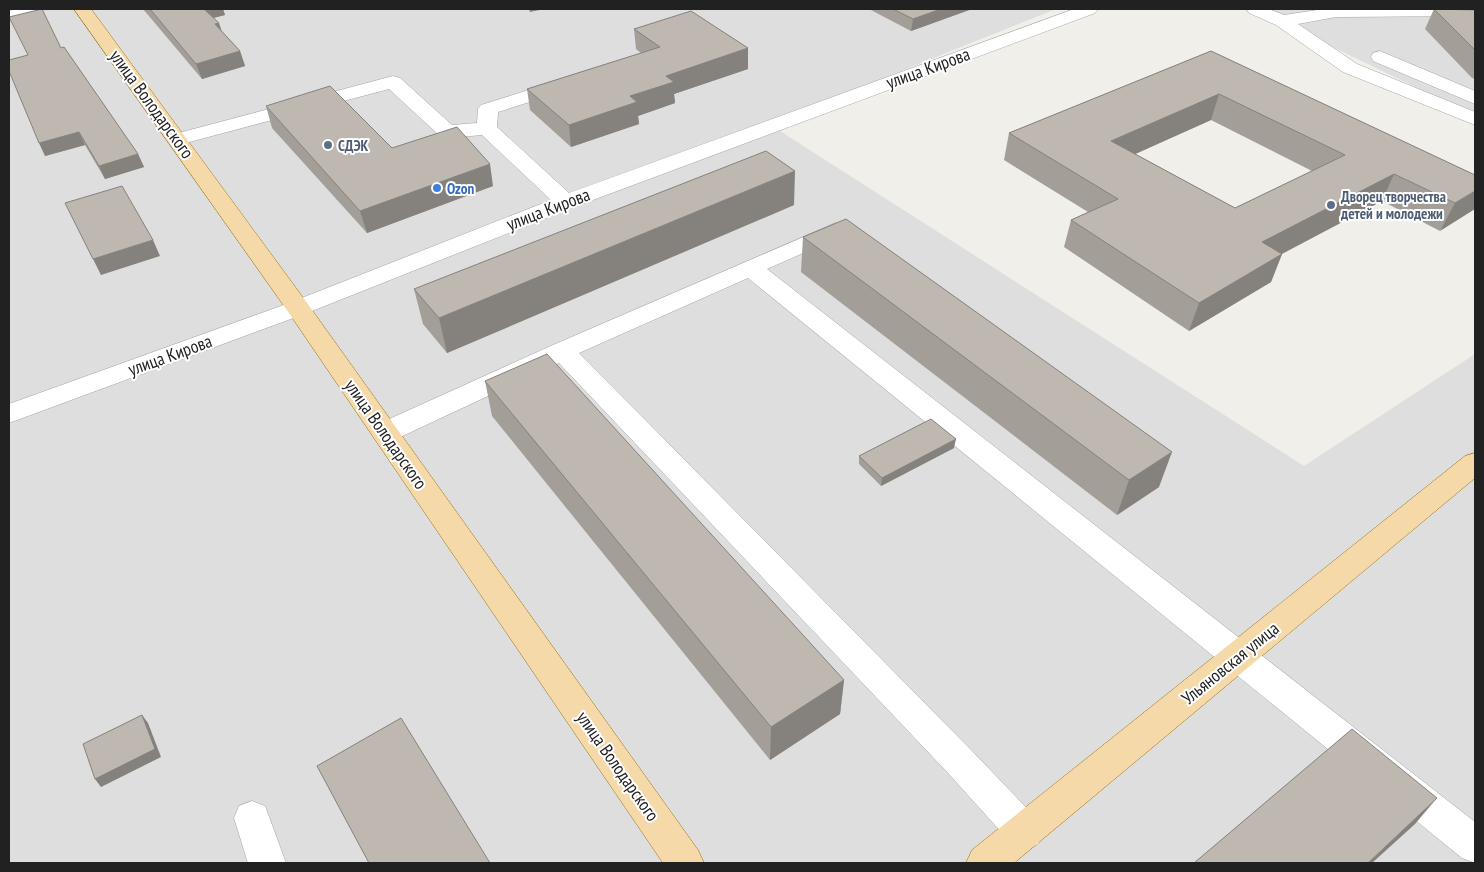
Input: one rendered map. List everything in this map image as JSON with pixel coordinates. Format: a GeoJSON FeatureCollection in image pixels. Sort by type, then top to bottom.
{"type":"FeatureCollection","features":[{"type":"Feature","properties":{"kind":"main road","name":"улица Володарского"},"geometry":{"type":"LineString","coordinates":[[82,9],[178,139],[386,432],[685,863]]}},
{"type":"Feature","properties":{"kind":"main road","name":"Ульяновская улица"},"geometry":{"type":"LineString","coordinates":[[986,863],[1475,463]]}},
{"type":"Feature","properties":{"kind":"street"},"geometry":{"type":"LineString","coordinates":[[9,16],[36,9]]}},
{"type":"Feature","properties":{"kind":"street","name":"улица Кирова"},"geometry":{"type":"LineString","coordinates":[[9,414],[298,308],[566,202],[1089,9]]}},
{"type":"Feature","properties":{"kind":"street"},"geometry":{"type":"LineString","coordinates":[[1255,9],[1282,21],[1350,68],[1475,119]]}},
{"type":"Feature","properties":{"kind":"street"},"geometry":{"type":"LineString","coordinates":[[1282,21],[1336,12],[1475,11]]}},
{"type":"Feature","properties":{"kind":"street"},"geometry":{"type":"LineString","coordinates":[[1380,57],[1475,98]]}},
{"type":"Feature","properties":{"kind":"street"},"geometry":{"type":"LineString","coordinates":[[487,128],[488,109],[579,80]]}},
{"type":"Feature","properties":{"kind":"street"},"geometry":{"type":"LineString","coordinates":[[178,139],[393,82],[447,132],[487,128],[566,202]]}},
{"type":"Feature","properties":{"kind":"street"},"geometry":{"type":"LineString","coordinates":[[386,432],[562,351],[849,224]]}},
{"type":"Feature","properties":{"kind":"street"},"geometry":{"type":"LineString","coordinates":[[752,268],[1475,845]]}},
{"type":"Feature","properties":{"kind":"street"},"geometry":{"type":"LineString","coordinates":[[562,351],[961,763],[1025,832]]}},
{"type":"Feature","properties":{"kind":"street"},"geometry":{"type":"LineString","coordinates":[[252,818],[267,863]]}},
{"type":"Feature","properties":{"kind":"street"},"geometry":{"type":"LineString","coordinates":[[1472,863],[1475,860]]}},
{"type":"Feature","properties":{"kind":"shaded area"},"geometry":{"type":"Polygon","coordinates":[[[9,9],[1056,9],[769,124],[1304,466],[1475,354],[1475,863],[9,863],[9,9]]]}},
{"type":"Feature","properties":{"kind":"shaded area"},"geometry":{"type":"Polygon","coordinates":[[[1254,9],[1475,9],[1475,116],[1254,9]]]}},
{"type":"Feature","properties":{"kind":"building"},"geometry":{"type":"Polygon","coordinates":[[[42,9],[61,48],[64,47],[138,154],[99,166],[79,132],[39,143],[9,71],[9,60],[28,55],[9,17],[42,9]]]}},
{"type":"Feature","properties":{"kind":"building"},"geometry":{"type":"Polygon","coordinates":[[[150,9],[204,9],[219,23],[215,24],[240,51],[196,64],[150,9]]]}},
{"type":"Feature","properties":{"kind":"building"},"geometry":{"type":"Polygon","coordinates":[[[893,9],[941,9],[913,19],[893,9]]]}},
{"type":"Feature","properties":{"kind":"building"},"geometry":{"type":"Polygon","coordinates":[[[1434,9],[1475,10],[1475,50],[1434,9]]]}},
{"type":"Feature","properties":{"kind":"building"},"geometry":{"type":"Polygon","coordinates":[[[691,11],[748,48],[666,76],[674,82],[630,96],[637,102],[569,125],[527,89],[660,47],[634,29],[691,11]]]}},
{"type":"Feature","properties":{"kind":"building"},"geometry":{"type":"Polygon","coordinates":[[[1211,51],[1475,175],[1475,191],[1455,203],[1394,174],[1262,242],[1282,254],[1199,303],[1071,220],[1118,199],[1009,133],[1211,51]],[[1219,94],[1111,141],[1235,208],[1345,155],[1219,94]]]}},
{"type":"Feature","properties":{"kind":"building"},"geometry":{"type":"Polygon","coordinates":[[[330,86],[392,148],[457,127],[490,164],[360,211],[266,106],[330,86]]]}},
{"type":"Feature","properties":{"kind":"building"},"geometry":{"type":"Polygon","coordinates":[[[766,151],[795,171],[439,318],[414,289],[766,151]]]}},
{"type":"Feature","properties":{"kind":"building"},"geometry":{"type":"Polygon","coordinates":[[[122,186],[153,240],[93,259],[65,203],[122,186]]]}},
{"type":"Feature","properties":{"kind":"building"},"geometry":{"type":"Polygon","coordinates":[[[846,219],[1172,452],[1129,480],[803,237],[846,219]]]}},
{"type":"Feature","properties":{"kind":"building"},"geometry":{"type":"Polygon","coordinates":[[[547,354],[844,680],[771,727],[485,381],[547,354]]]}},
{"type":"Feature","properties":{"kind":"building"},"geometry":{"type":"Polygon","coordinates":[[[931,419],[956,439],[882,478],[859,456],[931,419]]]}},
{"type":"Feature","properties":{"kind":"building"},"geometry":{"type":"Polygon","coordinates":[[[142,715],[155,749],[95,779],[83,744],[142,715]]]}},
{"type":"Feature","properties":{"kind":"building"},"geometry":{"type":"Polygon","coordinates":[[[401,718],[490,863],[369,863],[317,766],[401,718]]]}},
{"type":"Feature","properties":{"kind":"building"},"geometry":{"type":"Polygon","coordinates":[[[1352,729],[1437,798],[1368,863],[1194,863],[1352,729]]]}},
{"type":"Feature","properties":{"kind":"place","name":"СДЭК"},"geometry":{"type":"Point","coordinates":[328,145]}},
{"type":"Feature","properties":{"kind":"place","name":"Ozon"},"geometry":{"type":"Point","coordinates":[437,188]}},
{"type":"Feature","properties":{"kind":"place","name":"Дворец творчества детей и молодежи"},"geometry":{"type":"Point","coordinates":[1331,205]}}]}
